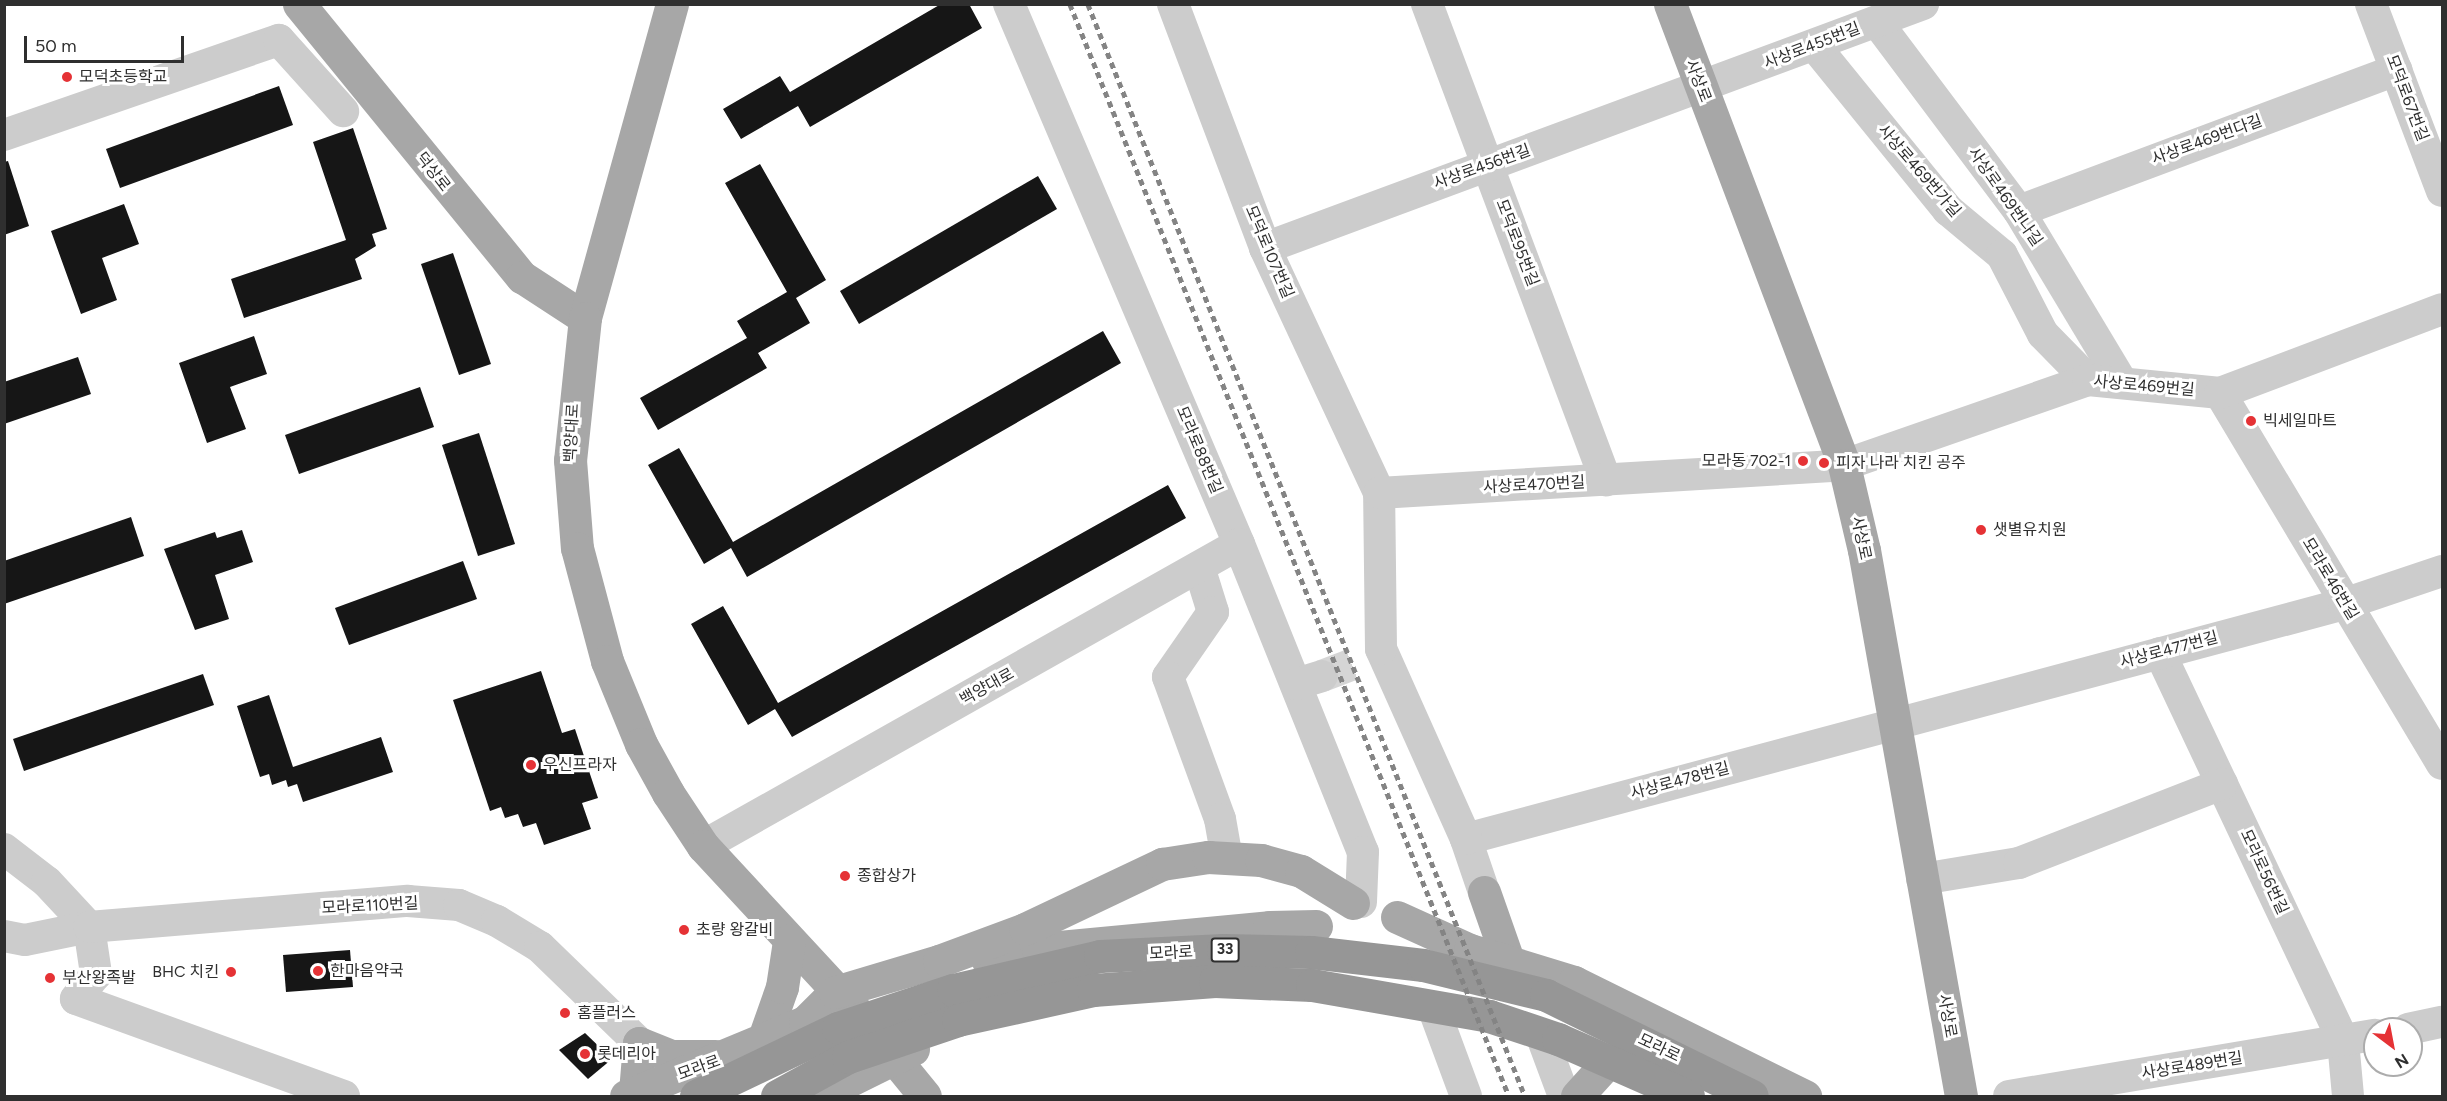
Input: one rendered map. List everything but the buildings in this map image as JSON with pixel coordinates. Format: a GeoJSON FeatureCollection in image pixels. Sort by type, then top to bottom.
{"type":"FeatureCollection","features":[{"type":"Feature","properties":{"kind":"highway","name":"모라로"},"geometry":{"type":"LineString","coordinates":[[696,1096],[838,1028],[953,990],[1100,956],[1223,950],[1311,952],[1423,965],[1546,995],[1752,1096]]}},
{"type":"Feature","properties":{"kind":"highway","name":"모라로"},"geometry":{"type":"LineString","coordinates":[[777,1096],[848,1057],[958,1020],[1093,990],[1215,981],[1312,984],[1489,1016],[1558,1038],[1688,1096]]}},
{"type":"Feature","properties":{"kind":"main road","name":"덕상로"},"geometry":{"type":"LineString","coordinates":[[299,4],[522,277],[585,318]]}},
{"type":"Feature","properties":{"kind":"main road","name":"백양대로"},"geometry":{"type":"LineString","coordinates":[[672,4],[585,318],[570,460],[578,548],[607,661],[641,744],[703,846],[894,1055],[925,1096]]}},
{"type":"Feature","properties":{"kind":"main road","name":"사상로"},"geometry":{"type":"LineString","coordinates":[[1670,4],[1844,465],[1864,550],[1961,1096]]}},
{"type":"Feature","properties":{"kind":"main road","name":"모라로"},"geometry":{"type":"LineString","coordinates":[[630,1094],[731,1056],[804,1022],[844,1000],[1025,929],[1162,864],[1227,858],[1262,860],[1301,871],[1357,903]]}},
{"type":"Feature","properties":{"kind":"main road"},"geometry":{"type":"LineString","coordinates":[[1459,945],[1484,892]]}},
{"type":"Feature","properties":{"kind":"main road"},"geometry":{"type":"LineString","coordinates":[[1484,892],[1508,960]]}},
{"type":"Feature","properties":{"kind":"main road"},"geometry":{"type":"LineString","coordinates":[[818,1096],[894,1055],[982,1026],[1125,995],[1252,983],[1322,993],[1355,1009],[1374,1008],[1397,995],[1412,973],[1414,957],[1412,940],[1397,917],[1378,905],[1357,903],[1328,913],[1316,926],[1308,961],[1322,993]]}},
{"type":"Feature","properties":{"kind":"main road","name":"모라로"},"geometry":{"type":"LineString","coordinates":[[1397,917],[1459,945],[1574,982],[1650,1016],[1805,1096]]}},
{"type":"Feature","properties":{"kind":"main road","name":"모라로"},"geometry":{"type":"LineString","coordinates":[[844,1000],[1038,949],[1269,927],[1316,926]]}},
{"type":"Feature","properties":{"kind":"main road"},"geometry":{"type":"LineString","coordinates":[[764,1041],[782,987],[789,941]]}},
{"type":"Feature","properties":{"kind":"main road"},"geometry":{"type":"LineString","coordinates":[[1397,995],[1542,1037],[1605,1065],[1663,1096]]}},
{"type":"Feature","properties":{"kind":"main road"},"geometry":{"type":"LineString","coordinates":[[630,1094],[639,1043],[672,1056],[731,1056]]}},
{"type":"Feature","properties":{"kind":"main road"},"geometry":{"type":"LineString","coordinates":[[1577,1096],[1605,1065]]}},
{"type":"Feature","properties":{"kind":"street","name":"모라로88번길"},"geometry":{"type":"LineString","coordinates":[[1009,4],[1239,544],[1309,680],[1363,852],[1357,903]]}},
{"type":"Feature","properties":{"kind":"street","name":"모덕로107번길"},"geometry":{"type":"LineString","coordinates":[[1173,4],[1265,248],[1379,493]]}},
{"type":"Feature","properties":{"kind":"street","name":"모덕로95번길"},"geometry":{"type":"LineString","coordinates":[[1427,4],[1606,481]]}},
{"type":"Feature","properties":{"kind":"street","name":"사상로455번길"},"geometry":{"type":"LineString","coordinates":[[1701,88],[1923,4]]}},
{"type":"Feature","properties":{"kind":"street","name":"모덕로67번길"},"geometry":{"type":"LineString","coordinates":[[2371,4],[2442,191]]}},
{"type":"Feature","properties":{"kind":"street","name":"사상로469번나길"},"geometry":{"type":"LineString","coordinates":[[1877,22],[2019,211],[2121,381]]}},
{"type":"Feature","properties":{"kind":"street"},"geometry":{"type":"LineString","coordinates":[[4,135],[279,40],[343,111]]}},
{"type":"Feature","properties":{"kind":"street","name":"사상로469번가길"},"geometry":{"type":"LineString","coordinates":[[1814,45],[1948,210],[2002,255],[2043,334],[2088,380]]}},
{"type":"Feature","properties":{"kind":"street","name":"사상로469번다길"},"geometry":{"type":"LineString","coordinates":[[2019,211],[2396,70]]}},
{"type":"Feature","properties":{"kind":"street","name":"사상로456번길"},"geometry":{"type":"LineString","coordinates":[[1265,248],[1701,88]]}},
{"type":"Feature","properties":{"kind":"street","name":"사상로469번길"},"geometry":{"type":"LineString","coordinates":[[1844,465],[2088,380],[2121,381],[2220,393],[2442,309]]}},
{"type":"Feature","properties":{"kind":"street","name":"모라로46번길"},"geometry":{"type":"LineString","coordinates":[[2220,393],[2344,604],[2442,764]]}},
{"type":"Feature","properties":{"kind":"street","name":"사상로470번길"},"geometry":{"type":"LineString","coordinates":[[1379,493],[1844,465]]}},
{"type":"Feature","properties":{"kind":"street"},"geometry":{"type":"LineString","coordinates":[[1379,493],[1371,655],[1466,839],[1484,892]]}},
{"type":"Feature","properties":{"kind":"street","name":"백양대로"},"geometry":{"type":"LineString","coordinates":[[703,846],[1239,544]]}},
{"type":"Feature","properties":{"kind":"street"},"geometry":{"type":"LineString","coordinates":[[1199,567],[1213,612],[1168,677],[1220,819],[1227,858]]}},
{"type":"Feature","properties":{"kind":"street","name":"사상로477번길"},"geometry":{"type":"LineString","coordinates":[[1894,723],[2344,604],[2442,571]]}},
{"type":"Feature","properties":{"kind":"street","name":"모라로56번길"},"geometry":{"type":"LineString","coordinates":[[2160,653],[2343,1041],[2348,1096]]}},
{"type":"Feature","properties":{"kind":"street","name":"사상로478번길"},"geometry":{"type":"LineString","coordinates":[[1466,839],[1894,723]]}},
{"type":"Feature","properties":{"kind":"street"},"geometry":{"type":"LineString","coordinates":[[1922,879],[2019,863],[2222,784]]}},
{"type":"Feature","properties":{"kind":"street"},"geometry":{"type":"LineString","coordinates":[[4,849],[47,882],[89,927],[96,974],[76,999],[345,1096]]}},
{"type":"Feature","properties":{"kind":"street","name":"모라로110번길"},"geometry":{"type":"LineString","coordinates":[[4,936],[45,938],[89,927],[408,901],[459,905],[497,921],[540,947],[639,1043]]}},
{"type":"Feature","properties":{"kind":"street"},"geometry":{"type":"LineString","coordinates":[[1433,1007],[1466,1096]]}},
{"type":"Feature","properties":{"kind":"street"},"geometry":{"type":"LineString","coordinates":[[2423,1026],[2442,1022]]}},
{"type":"Feature","properties":{"kind":"street"},"geometry":{"type":"LineString","coordinates":[[1542,1037],[1564,1096]]}},
{"type":"Feature","properties":{"kind":"street","name":"사상로489번길"},"geometry":{"type":"LineString","coordinates":[[2009,1096],[2363,1037]]}},
{"type":"Feature","properties":{"kind":"tunnel"},"geometry":{"type":"LineString","coordinates":[[1322,676],[1361,661]]}},
{"type":"Feature","properties":{"kind":"railway"},"geometry":{"type":"LineString","coordinates":[[1070,4],[1509,1096]]}},
{"type":"Feature","properties":{"kind":"railway"},"geometry":{"type":"LineString","coordinates":[[1088,4],[1525,1096]]}},
{"type":"Feature","properties":{"kind":"place","name":"모덕초등학교"},"geometry":{"type":"Point","coordinates":[67,77]}},
{"type":"Feature","properties":{"kind":"place","name":"빅세일마트"},"geometry":{"type":"Point","coordinates":[2251,421]}},
{"type":"Feature","properties":{"kind":"place","name":"모라동 702-1"},"geometry":{"type":"Point","coordinates":[1803,461]}},
{"type":"Feature","properties":{"kind":"place","name":"피자 나라 치킨 공주"},"geometry":{"type":"Point","coordinates":[1824,463]}},
{"type":"Feature","properties":{"kind":"place","name":"샛별유치원"},"geometry":{"type":"Point","coordinates":[1981,530]}},
{"type":"Feature","properties":{"kind":"place","name":"우신프라자"},"geometry":{"type":"Point","coordinates":[531,765]}},
{"type":"Feature","properties":{"kind":"place","name":"종합상가"},"geometry":{"type":"Point","coordinates":[845,876]}},
{"type":"Feature","properties":{"kind":"place","name":"초량 왕갈비"},"geometry":{"type":"Point","coordinates":[684,930]}},
{"type":"Feature","properties":{"kind":"place","name":"한마음약국"},"geometry":{"type":"Point","coordinates":[318,971]}},
{"type":"Feature","properties":{"kind":"place","name":"BHC 치킨"},"geometry":{"type":"Point","coordinates":[231,972]}},
{"type":"Feature","properties":{"kind":"place","name":"부산왕족발"},"geometry":{"type":"Point","coordinates":[50,978]}},
{"type":"Feature","properties":{"kind":"place","name":"홈플러스"},"geometry":{"type":"Point","coordinates":[565,1013]}},
{"type":"Feature","properties":{"kind":"place","name":"롯데리아"},"geometry":{"type":"Point","coordinates":[585,1054]}}]}
